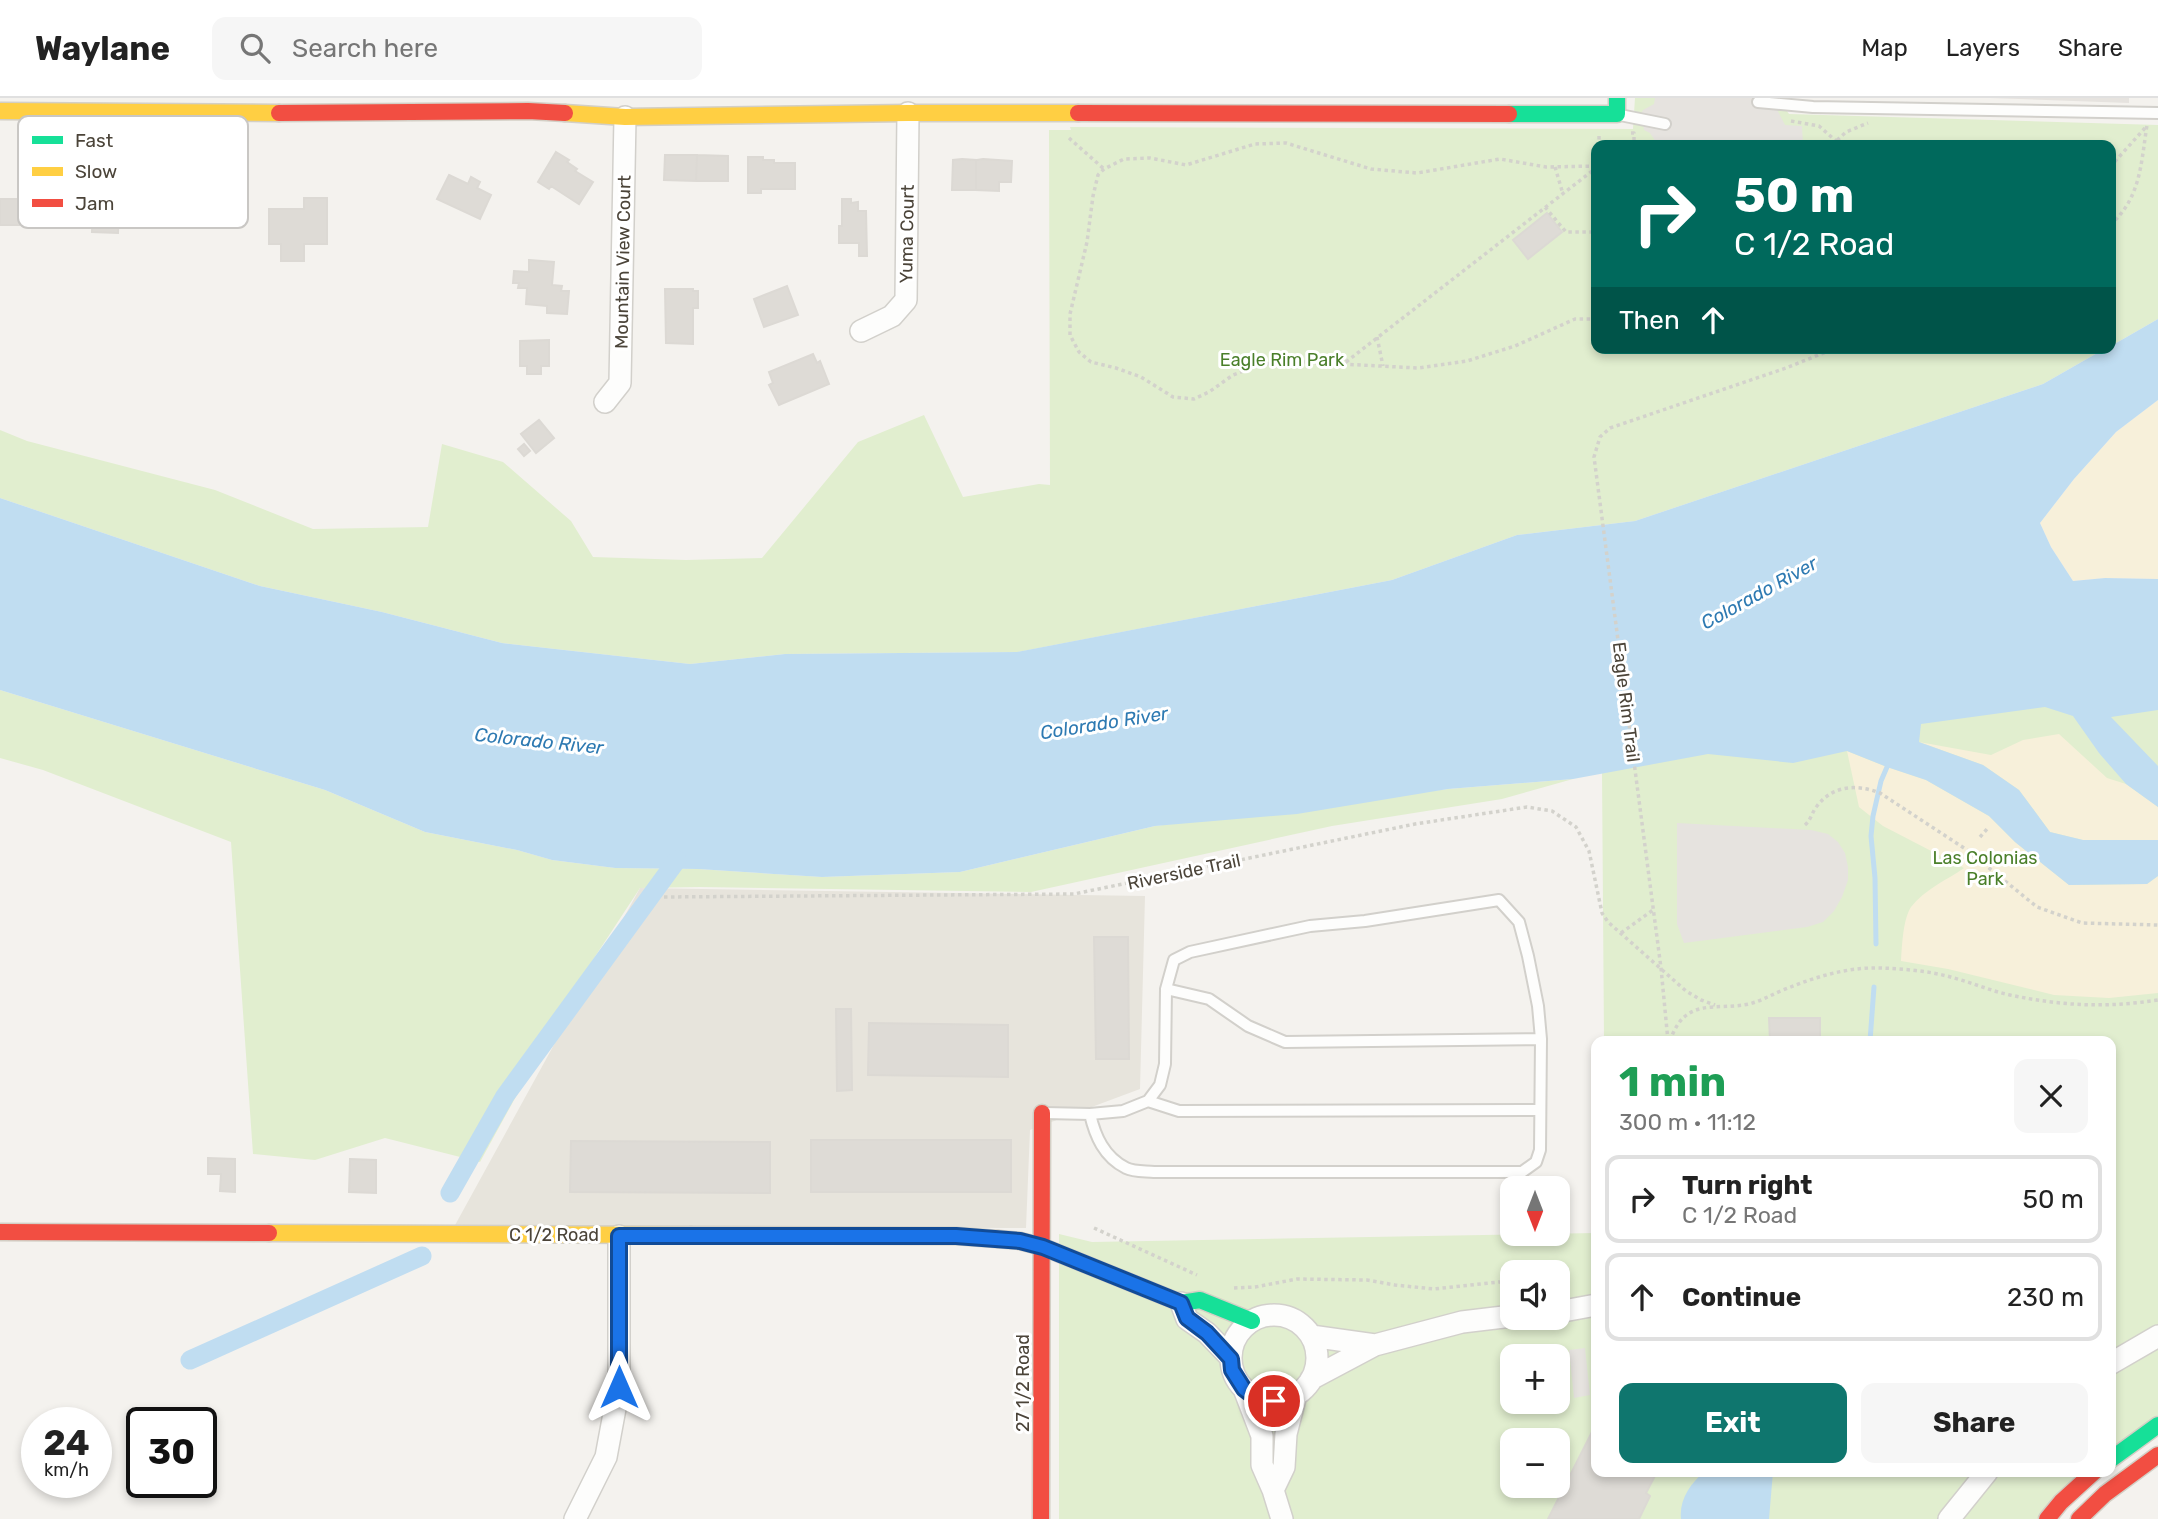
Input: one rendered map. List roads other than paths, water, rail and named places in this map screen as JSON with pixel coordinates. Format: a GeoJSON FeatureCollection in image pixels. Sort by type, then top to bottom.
{"type":"FeatureCollection","features":[{"type":"Feature","properties":{"kind":"street"},"geometry":{"type":"LineString","coordinates":[[0,111],[341,114],[527,105],[625,117],[756,106],[908,113],[1617,106]]}},
{"type":"Feature","properties":{"kind":"street","name":"Yuma Court"},"geometry":{"type":"LineString","coordinates":[[861,331],[892,316],[906,300],[908,113]]}},
{"type":"Feature","properties":{"kind":"street","name":"Mountain View Court"},"geometry":{"type":"LineString","coordinates":[[606,402],[620,383],[625,117]]}},
{"type":"Feature","properties":{"kind":"street","name":"27 1/2 Road"},"geometry":{"type":"LineString","coordinates":[[1041,1519],[1042,1113]]}},
{"type":"Feature","properties":{"kind":"street","name":"C 1/2 Road"},"geometry":{"type":"LineString","coordinates":[[0,1233],[956,1236],[1020,1241],[1043,1247],[1181,1303],[1200,1300],[1252,1321]]}},
{"type":"Feature","properties":{"kind":"street"},"geometry":{"type":"LineString","coordinates":[[575,1519],[606,1457],[619,1387],[619,1236]]}},
{"type":"Feature","properties":{"kind":"street","name":"C 1/2 Road"},"geometry":{"type":"LineString","coordinates":[[1181,1303],[1187,1318],[1207,1333],[1231,1359]]}},
{"type":"Feature","properties":{"kind":"street"},"geometry":{"type":"LineString","coordinates":[[1570,1310],[1591,1306]]}},
{"type":"Feature","properties":{"kind":"street"},"geometry":{"type":"LineString","coordinates":[[1244,1389],[1253,1396],[1274,1401],[1285,1400],[1305,1388],[1316,1369],[1317,1358],[1311,1336],[1295,1321],[1273,1315],[1252,1321],[1243,1328],[1232,1348],[1232,1370],[1244,1389],[1262,1436],[1262,1465],[1282,1519]]}},
{"type":"Feature","properties":{"kind":"street"},"geometry":{"type":"LineString","coordinates":[[1311,1379],[1375,1345],[1462,1322],[1500,1318]]}},
{"type":"Feature","properties":{"kind":"street"},"geometry":{"type":"LineString","coordinates":[[1311,1336],[1375,1345]]}},
{"type":"Feature","properties":{"kind":"street"},"geometry":{"type":"LineString","coordinates":[[2116,1360],[2158,1336]]}},
{"type":"Feature","properties":{"kind":"street"},"geometry":{"type":"LineString","coordinates":[[1273,1490],[1284,1467],[1286,1434],[1296,1395]]}},
{"type":"Feature","properties":{"kind":"street"},"geometry":{"type":"LineString","coordinates":[[2116,1456],[2158,1425]]}},
{"type":"Feature","properties":{"kind":"street"},"geometry":{"type":"LineString","coordinates":[[2079,1519],[2105,1494],[2158,1455]]}},
{"type":"Feature","properties":{"kind":"street"},"geometry":{"type":"LineString","coordinates":[[1949,1519],[1983,1477]]}},
{"type":"Feature","properties":{"kind":"street"},"geometry":{"type":"LineString","coordinates":[[2047,1519],[2088,1477]]}},
{"type":"Feature","properties":{"kind":"lane"},"geometry":{"type":"LineString","coordinates":[[1758,102],[1813,107],[2158,113]]}},
{"type":"Feature","properties":{"kind":"lane"},"geometry":{"type":"LineString","coordinates":[[1617,106],[1665,124]]}},
{"type":"Feature","properties":{"kind":"lane"},"geometry":{"type":"LineString","coordinates":[[1042,1113],[1090,1114],[1123,1111],[1148,1101],[1160,1085],[1165,1064],[1166,989],[1174,960],[1190,952],[1310,926],[1365,921],[1499,901],[1519,922],[1538,1006],[1541,1039],[1541,1150],[1536,1162],[1522,1172],[1154,1172],[1128,1169],[1108,1153],[1094,1134],[1090,1114]]}},
{"type":"Feature","properties":{"kind":"lane"},"geometry":{"type":"LineString","coordinates":[[1166,989],[1209,999],[1248,1026],[1285,1042],[1541,1039]]}},
{"type":"Feature","properties":{"kind":"lane"},"geometry":{"type":"LineString","coordinates":[[1148,1101],[1179,1111],[1540,1110]]}},
{"type":"Feature","properties":{"kind":"water","name":"Colorado River"},"geometry":{"type":"Polygon","coordinates":[[[2158,319],[2158,400],[2116,432],[2074,479],[2040,523],[2051,547],[2073,581],[2105,578],[2158,579],[2158,710],[2111,717],[2158,766],[2158,807],[2126,784],[2099,753],[2073,716],[2045,707],[1921,724],[1919,742],[1983,765],[2019,790],[2050,832],[2083,840],[2158,840],[2158,876],[2147,884],[2069,885],[2015,842],[1989,816],[1926,780],[1847,751],[1793,763],[1708,754],[1573,779],[1448,789],[1297,814],[1155,826],[960,872],[822,877],[698,869],[615,868],[552,860],[517,850],[425,832],[325,790],[0,690],[0,498],[260,586],[382,612],[502,643],[690,664],[785,654],[1017,652],[1392,580],[1517,535],[1635,521],[2043,384],[2096,354],[2116,354],[2116,343],[2158,319]]]}},
{"type":"Feature","properties":{"kind":"water"},"geometry":{"type":"Polygon","coordinates":[[[1699,1477],[1773,1477],[1769,1519],[1681,1519],[1686,1493],[1699,1477]]]}},
{"type":"Feature","properties":{"kind":"waterway"},"geometry":{"type":"LineString","coordinates":[[1876,944],[1871,836],[1881,781],[1887,767]]}},
{"type":"Feature","properties":{"kind":"waterway"},"geometry":{"type":"LineString","coordinates":[[450,1193],[505,1096],[677,860]]}},
{"type":"Feature","properties":{"kind":"waterway"},"geometry":{"type":"LineString","coordinates":[[1870,1036],[1874,987]]}},
{"type":"Feature","properties":{"kind":"waterway"},"geometry":{"type":"LineString","coordinates":[[190,1360],[422,1256]]}},
{"type":"Feature","properties":{"kind":"park label","name":"Eagle Rim Park"},"geometry":{"type":"Point","coordinates":[1282,360]}},
{"type":"Feature","properties":{"kind":"park label","name":"Las Colonias Park"},"geometry":{"type":"Point","coordinates":[1985,868]}}]}
